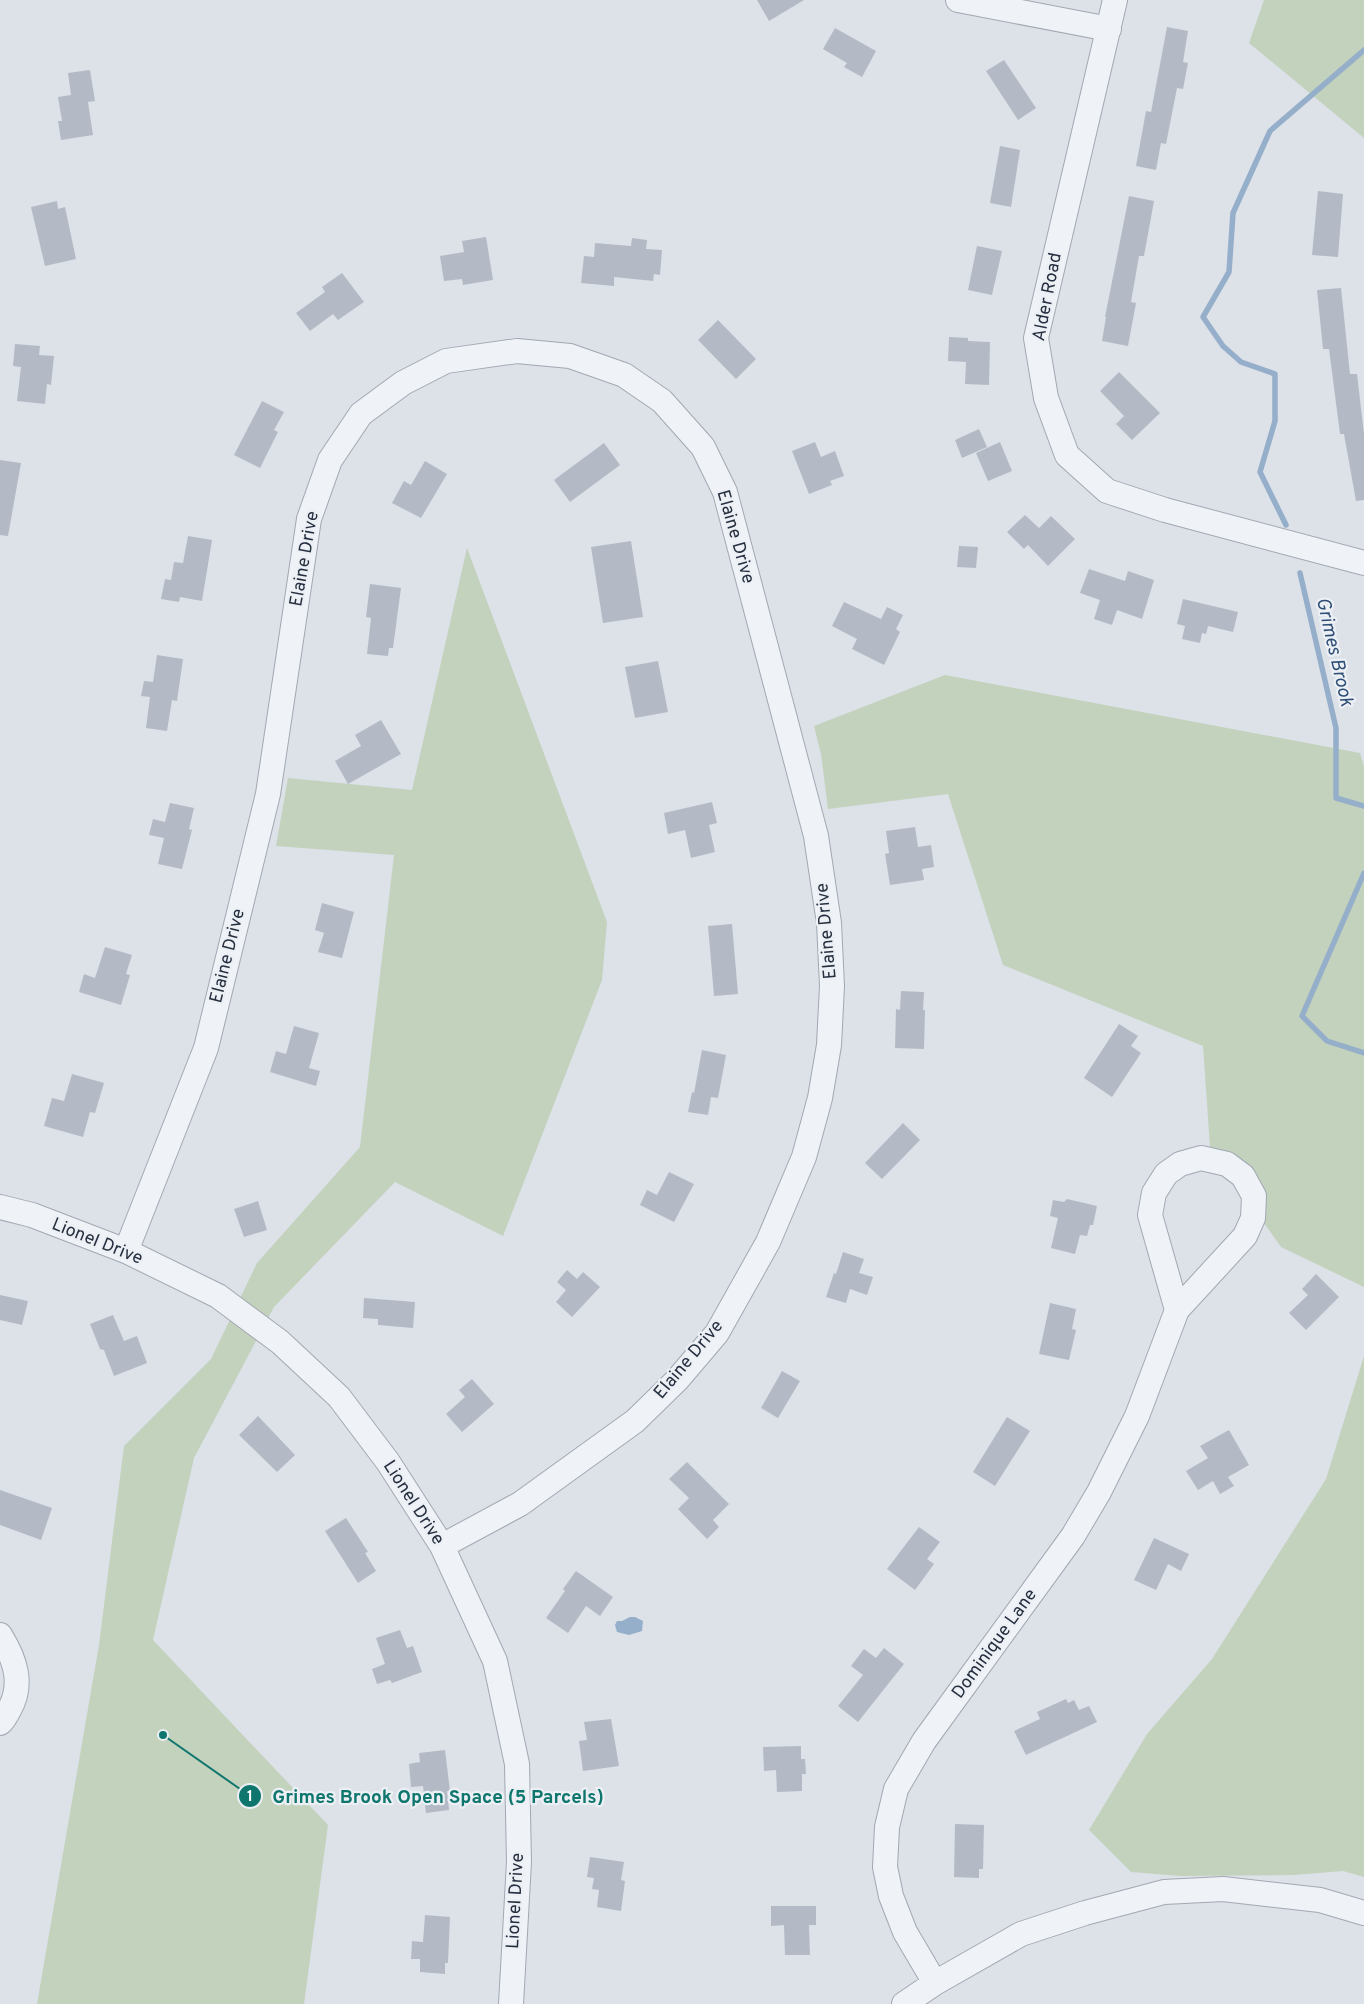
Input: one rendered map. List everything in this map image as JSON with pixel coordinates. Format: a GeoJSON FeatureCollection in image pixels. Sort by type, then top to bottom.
{"type":"FeatureCollection","features":[{"type":"Feature","properties":{"kind":"street"},"geometry":{"type":"LineString","coordinates":[[958,0],[1109,29]]}},
{"type":"Feature","properties":{"kind":"street","name":"Alder Road"},"geometry":{"type":"LineString","coordinates":[[1115,0],[1036,338],[1046,398],[1067,455],[1106,491],[1164,510],[1364,563]]}},
{"type":"Feature","properties":{"kind":"street","name":"Elaine Drive"},"geometry":{"type":"LineString","coordinates":[[126,1251],[206,1048],[268,794],[309,519],[330,460],[361,414],[403,383],[446,361],[517,351],[570,356],[624,375],[662,401],[703,447],[725,492],[816,836],[829,922],[832,986],[829,1045],[820,1098],[804,1157],[768,1242],[717,1333],[677,1380],[635,1421],[520,1504],[442,1546]]}},
{"type":"Feature","properties":{"kind":"street","name":"Dominique Lane"},"geometry":{"type":"LineString","coordinates":[[935,1983],[905,1932],[891,1896],[885,1867],[886,1827],[896,1790],[924,1742],[1073,1536],[1099,1492],[1137,1416],[1177,1310],[1245,1236],[1253,1218],[1254,1196],[1243,1176],[1228,1164],[1201,1158],[1180,1164],[1166,1174],[1154,1192],[1150,1216],[1177,1310]]}},
{"type":"Feature","properties":{"kind":"street","name":"Lionel Drive"},"geometry":{"type":"LineString","coordinates":[[0,1207],[32,1216],[126,1251],[218,1296],[280,1342],[339,1397],[388,1462],[442,1546],[495,1661],[516,1764],[519,1862],[510,2004]]}},
{"type":"Feature","properties":{"kind":"street"},"geometry":{"type":"LineString","coordinates":[[0,1635],[14,1662],[18,1688],[13,1703],[0,1723]]}},
{"type":"Feature","properties":{"kind":"street"},"geometry":{"type":"LineString","coordinates":[[904,2004],[935,1983],[1021,1934],[1085,1913],[1164,1892],[1223,1889],[1320,1900],[1364,1913]]}},
{"type":"Feature","properties":{"kind":"green space"},"geometry":{"type":"Polygon","coordinates":[[[1264,0],[1364,0],[1364,138],[1249,43],[1264,0]]]}},
{"type":"Feature","properties":{"kind":"green space"},"geometry":{"type":"Polygon","coordinates":[[[467,548],[607,922],[602,980],[503,1236],[395,1182],[274,1307],[194,1458],[153,1640],[328,1825],[304,2004],[37,2004],[99,1645],[124,1446],[211,1359],[257,1263],[360,1147],[394,855],[276,846],[288,778],[412,790],[467,548]]]}},
{"type":"Feature","properties":{"kind":"green space"},"geometry":{"type":"Polygon","coordinates":[[[945,675],[1360,753],[1364,766],[1364,1287],[1281,1247],[1210,1147],[1203,1046],[1003,965],[948,794],[828,809],[821,754],[814,726],[945,675]]]}},
{"type":"Feature","properties":{"kind":"green space"},"geometry":{"type":"Polygon","coordinates":[[[1364,1356],[1364,1877],[1343,1871],[1294,1875],[1181,1876],[1131,1872],[1089,1830],[1147,1734],[1212,1659],[1326,1479],[1364,1356]]]}},
{"type":"Feature","properties":{"kind":"water"},"geometry":{"type":"Polygon","coordinates":[[[630,1617],[643,1621],[642,1631],[629,1635],[617,1632],[615,1625],[617,1621],[630,1617]]]}},
{"type":"Feature","properties":{"kind":"building"},"geometry":{"type":"Polygon","coordinates":[[[757,0],[804,0],[769,21],[757,0]]]}},
{"type":"Feature","properties":{"kind":"building"},"geometry":{"type":"Polygon","coordinates":[[[1167,27],[1188,31],[1183,62],[1188,63],[1183,89],[1177,88],[1166,144],[1161,143],[1156,170],[1136,166],[1146,111],[1151,112],[1167,27]]]}},
{"type":"Feature","properties":{"kind":"building"},"geometry":{"type":"Polygon","coordinates":[[[835,28],[876,51],[862,77],[844,67],[847,63],[823,49],[835,28]]]}},
{"type":"Feature","properties":{"kind":"building"},"geometry":{"type":"Polygon","coordinates":[[[1004,60],[1036,108],[1018,120],[986,71],[1004,60]]]}},
{"type":"Feature","properties":{"kind":"building"},"geometry":{"type":"Polygon","coordinates":[[[90,70],[95,101],[88,102],[93,135],[61,140],[58,121],[62,121],[58,97],[71,95],[68,73],[90,70]]]}},
{"type":"Feature","properties":{"kind":"building"},"geometry":{"type":"Polygon","coordinates":[[[1000,146],[1020,150],[1011,207],[990,203],[1000,146]]]}},
{"type":"Feature","properties":{"kind":"building"},"geometry":{"type":"Polygon","coordinates":[[[1318,191],[1343,194],[1338,257],[1312,255],[1318,191]]]}},
{"type":"Feature","properties":{"kind":"building"},"geometry":{"type":"Polygon","coordinates":[[[1129,196],[1154,201],[1144,256],[1139,256],[1131,302],[1136,303],[1128,346],[1102,341],[1129,196]]]}},
{"type":"Feature","properties":{"kind":"building"},"geometry":{"type":"Polygon","coordinates":[[[57,201],[58,209],[65,207],[76,259],[45,266],[31,207],[57,201]]]}},
{"type":"Feature","properties":{"kind":"building"},"geometry":{"type":"Polygon","coordinates":[[[486,237],[493,280],[463,285],[462,279],[444,281],[440,256],[464,252],[462,241],[486,237]]]}},
{"type":"Feature","properties":{"kind":"building"},"geometry":{"type":"Polygon","coordinates":[[[632,238],[647,240],[646,249],[662,250],[660,275],[654,274],[653,281],[614,277],[614,286],[581,283],[584,256],[594,257],[595,243],[631,246],[632,238]]]}},
{"type":"Feature","properties":{"kind":"building"},"geometry":{"type":"Polygon","coordinates":[[[977,246],[1002,251],[992,295],[968,290],[977,246]]]}},
{"type":"Feature","properties":{"kind":"building"},"geometry":{"type":"Polygon","coordinates":[[[342,273],[364,302],[338,320],[333,314],[310,331],[296,313],[325,292],[322,287],[342,273]]]}},
{"type":"Feature","properties":{"kind":"building"},"geometry":{"type":"Polygon","coordinates":[[[1341,288],[1350,374],[1357,374],[1364,434],[1364,500],[1356,501],[1344,434],[1340,434],[1329,349],[1323,349],[1317,290],[1341,288]]]}},
{"type":"Feature","properties":{"kind":"building"},"geometry":{"type":"Polygon","coordinates":[[[718,320],[756,359],[736,379],[698,340],[718,320]]]}},
{"type":"Feature","properties":{"kind":"building"},"geometry":{"type":"Polygon","coordinates":[[[949,337],[968,338],[968,341],[990,342],[989,385],[965,384],[966,362],[948,361],[949,337]]]}},
{"type":"Feature","properties":{"kind":"building"},"geometry":{"type":"Polygon","coordinates":[[[15,344],[40,346],[39,355],[54,356],[51,385],[47,384],[45,404],[17,401],[21,367],[13,366],[15,344]]]}},
{"type":"Feature","properties":{"kind":"building"},"geometry":{"type":"Polygon","coordinates":[[[1119,372],[1160,413],[1132,440],[1116,424],[1124,416],[1100,391],[1119,372]]]}},
{"type":"Feature","properties":{"kind":"building"},"geometry":{"type":"Polygon","coordinates":[[[262,401],[284,412],[274,430],[278,432],[260,468],[234,455],[262,401]]]}},
{"type":"Feature","properties":{"kind":"building"},"geometry":{"type":"Polygon","coordinates":[[[979,429],[987,447],[962,458],[955,440],[979,429]]]}},
{"type":"Feature","properties":{"kind":"building"},"geometry":{"type":"Polygon","coordinates":[[[815,442],[821,457],[835,451],[844,476],[830,481],[832,485],[809,494],[792,451],[815,442]]]}},
{"type":"Feature","properties":{"kind":"building"},"geometry":{"type":"Polygon","coordinates":[[[1000,442],[1012,471],[988,481],[976,453],[1000,442]]]}},
{"type":"Feature","properties":{"kind":"building"},"geometry":{"type":"Polygon","coordinates":[[[604,443],[620,465],[570,502],[554,480],[604,443]]]}},
{"type":"Feature","properties":{"kind":"building"},"geometry":{"type":"Polygon","coordinates":[[[0,460],[21,463],[8,536],[0,535],[0,460]]]}},
{"type":"Feature","properties":{"kind":"building"},"geometry":{"type":"Polygon","coordinates":[[[425,461],[447,474],[421,518],[392,503],[404,481],[411,485],[425,461]]]}},
{"type":"Feature","properties":{"kind":"building"},"geometry":{"type":"Polygon","coordinates":[[[1025,515],[1039,528],[1051,516],[1075,539],[1048,566],[1028,545],[1024,549],[1007,532],[1025,515]]]}},
{"type":"Feature","properties":{"kind":"building"},"geometry":{"type":"Polygon","coordinates":[[[188,536],[212,540],[202,601],[180,597],[179,602],[161,599],[165,579],[171,580],[174,562],[183,563],[188,536]]]}},
{"type":"Feature","properties":{"kind":"building"},"geometry":{"type":"Polygon","coordinates":[[[631,541],[643,617],[603,623],[591,547],[631,541]]]}},
{"type":"Feature","properties":{"kind":"building"},"geometry":{"type":"Polygon","coordinates":[[[959,546],[978,547],[976,568],[957,567],[959,546]]]}},
{"type":"Feature","properties":{"kind":"building"},"geometry":{"type":"Polygon","coordinates":[[[1089,569],[1125,581],[1128,571],[1154,580],[1142,619],[1117,610],[1112,625],[1094,619],[1100,600],[1080,593],[1089,569]]]}},
{"type":"Feature","properties":{"kind":"building"},"geometry":{"type":"Polygon","coordinates":[[[370,584],[401,588],[393,648],[389,648],[388,656],[367,654],[371,618],[366,617],[370,584]]]}},
{"type":"Feature","properties":{"kind":"building"},"geometry":{"type":"Polygon","coordinates":[[[1183,599],[1238,612],[1233,632],[1208,626],[1206,634],[1202,633],[1200,643],[1182,639],[1185,626],[1177,624],[1183,599]]]}},
{"type":"Feature","properties":{"kind":"building"},"geometry":{"type":"Polygon","coordinates":[[[844,602],[881,619],[887,607],[903,615],[896,629],[900,632],[884,665],[852,649],[857,639],[832,626],[844,602]]]}},
{"type":"Feature","properties":{"kind":"building"},"geometry":{"type":"Polygon","coordinates":[[[157,655],[183,659],[177,701],[172,700],[167,731],[146,728],[150,697],[141,696],[144,681],[153,682],[157,655]]]}},
{"type":"Feature","properties":{"kind":"building"},"geometry":{"type":"Polygon","coordinates":[[[658,661],[668,712],[635,718],[625,667],[658,661]]]}},
{"type":"Feature","properties":{"kind":"building"},"geometry":{"type":"Polygon","coordinates":[[[381,720],[401,754],[348,784],[335,761],[361,746],[355,735],[381,720]]]}},
{"type":"Feature","properties":{"kind":"building"},"geometry":{"type":"Polygon","coordinates":[[[712,802],[717,823],[709,825],[715,852],[691,858],[685,830],[668,834],[664,813],[712,802]]]}},
{"type":"Feature","properties":{"kind":"building"},"geometry":{"type":"Polygon","coordinates":[[[170,803],[194,808],[189,829],[192,830],[182,869],[158,864],[164,838],[149,835],[153,819],[165,822],[170,803]]]}},
{"type":"Feature","properties":{"kind":"building"},"geometry":{"type":"Polygon","coordinates":[[[915,827],[918,847],[931,845],[934,867],[922,869],[924,880],[890,885],[885,854],[889,853],[886,831],[915,827]]]}},
{"type":"Feature","properties":{"kind":"building"},"geometry":{"type":"Polygon","coordinates":[[[322,903],[354,912],[342,958],[318,952],[324,933],[315,930],[322,903]]]}},
{"type":"Feature","properties":{"kind":"building"},"geometry":{"type":"Polygon","coordinates":[[[732,924],[738,994],[714,996],[708,926],[732,924]]]}},
{"type":"Feature","properties":{"kind":"building"},"geometry":{"type":"Polygon","coordinates":[[[105,947],[132,955],[126,974],[130,975],[121,1005],[79,992],[84,974],[95,978],[105,947]]]}},
{"type":"Feature","properties":{"kind":"building"},"geometry":{"type":"Polygon","coordinates":[[[901,991],[924,992],[924,1049],[895,1048],[896,1009],[900,1010],[901,991]]]}},
{"type":"Feature","properties":{"kind":"building"},"geometry":{"type":"Polygon","coordinates":[[[1119,1024],[1138,1036],[1131,1046],[1141,1053],[1112,1097],[1084,1078],[1119,1024]]]}},
{"type":"Feature","properties":{"kind":"building"},"geometry":{"type":"Polygon","coordinates":[[[294,1026],[319,1033],[309,1068],[320,1071],[316,1086],[270,1072],[276,1051],[286,1054],[294,1026]]]}},
{"type":"Feature","properties":{"kind":"building"},"geometry":{"type":"Polygon","coordinates":[[[702,1050],[726,1055],[718,1098],[711,1097],[708,1115],[688,1112],[692,1092],[694,1093],[702,1050]]]}},
{"type":"Feature","properties":{"kind":"building"},"geometry":{"type":"Polygon","coordinates":[[[72,1074],[104,1083],[95,1113],[90,1112],[83,1137],[44,1126],[52,1098],[64,1101],[72,1074]]]}},
{"type":"Feature","properties":{"kind":"building"},"geometry":{"type":"Polygon","coordinates":[[[903,1123],[920,1140],[882,1179],[865,1163],[903,1123]]]}},
{"type":"Feature","properties":{"kind":"building"},"geometry":{"type":"Polygon","coordinates":[[[669,1172],[694,1184],[674,1222],[640,1205],[647,1190],[657,1195],[669,1172]]]}},
{"type":"Feature","properties":{"kind":"building"},"geometry":{"type":"Polygon","coordinates":[[[1067,1199],[1097,1206],[1093,1225],[1090,1225],[1087,1236],[1080,1235],[1075,1254],[1051,1248],[1058,1218],[1050,1216],[1053,1200],[1064,1202],[1067,1199]]]}},
{"type":"Feature","properties":{"kind":"building"},"geometry":{"type":"Polygon","coordinates":[[[258,1201],[267,1230],[244,1237],[234,1209],[258,1201]]]}},
{"type":"Feature","properties":{"kind":"building"},"geometry":{"type":"Polygon","coordinates":[[[843,1252],[864,1259],[859,1273],[873,1277],[867,1295],[850,1289],[846,1303],[826,1297],[843,1252]]]}},
{"type":"Feature","properties":{"kind":"building"},"geometry":{"type":"Polygon","coordinates":[[[567,1270],[577,1279],[583,1272],[600,1287],[572,1317],[556,1302],[566,1290],[557,1282],[567,1270]]]}},
{"type":"Feature","properties":{"kind":"building"},"geometry":{"type":"Polygon","coordinates":[[[1316,1274],[1339,1297],[1306,1330],[1289,1313],[1308,1295],[1302,1289],[1316,1274]]]}},
{"type":"Feature","properties":{"kind":"building"},"geometry":{"type":"Polygon","coordinates":[[[0,1295],[28,1301],[22,1325],[0,1320],[0,1295]]]}},
{"type":"Feature","properties":{"kind":"building"},"geometry":{"type":"Polygon","coordinates":[[[364,1298],[415,1302],[413,1328],[378,1325],[378,1319],[363,1318],[364,1298]]]}},
{"type":"Feature","properties":{"kind":"building"},"geometry":{"type":"Polygon","coordinates":[[[1050,1303],[1076,1309],[1072,1329],[1076,1330],[1069,1360],[1039,1354],[1050,1303]]]}},
{"type":"Feature","properties":{"kind":"building"},"geometry":{"type":"Polygon","coordinates":[[[113,1315],[124,1341],[137,1336],[147,1363],[114,1376],[104,1350],[100,1349],[90,1324],[113,1315]]]}},
{"type":"Feature","properties":{"kind":"building"},"geometry":{"type":"Polygon","coordinates":[[[782,1371],[800,1381],[778,1418],[761,1408],[782,1371]]]}},
{"type":"Feature","properties":{"kind":"building"},"geometry":{"type":"Polygon","coordinates":[[[472,1379],[494,1404],[462,1432],[446,1414],[465,1397],[459,1390],[472,1379]]]}},
{"type":"Feature","properties":{"kind":"building"},"geometry":{"type":"Polygon","coordinates":[[[258,1416],[295,1455],[277,1472],[239,1435],[258,1416]]]}},
{"type":"Feature","properties":{"kind":"building"},"geometry":{"type":"Polygon","coordinates":[[[1007,1417],[1030,1431],[995,1486],[973,1472],[1007,1417]]]}},
{"type":"Feature","properties":{"kind":"building"},"geometry":{"type":"Polygon","coordinates":[[[1229,1430],[1249,1465],[1228,1477],[1234,1486],[1220,1494],[1213,1481],[1198,1490],[1186,1471],[1208,1458],[1200,1446],[1229,1430]]]}},
{"type":"Feature","properties":{"kind":"building"},"geometry":{"type":"Polygon","coordinates":[[[687,1462],[729,1504],[713,1520],[719,1527],[707,1539],[678,1509],[689,1498],[669,1479],[687,1462]]]}},
{"type":"Feature","properties":{"kind":"building"},"geometry":{"type":"Polygon","coordinates":[[[0,1490],[52,1508],[41,1540],[0,1525],[0,1490]]]}},
{"type":"Feature","properties":{"kind":"building"},"geometry":{"type":"Polygon","coordinates":[[[346,1518],[368,1552],[365,1553],[376,1571],[358,1583],[325,1531],[346,1518]]]}},
{"type":"Feature","properties":{"kind":"building"},"geometry":{"type":"Polygon","coordinates":[[[919,1527],[940,1542],[927,1559],[934,1564],[915,1590],[887,1569],[919,1527]]]}},
{"type":"Feature","properties":{"kind":"building"},"geometry":{"type":"Polygon","coordinates":[[[1154,1538],[1189,1554],[1181,1571],[1168,1564],[1156,1590],[1134,1580],[1154,1538]]]}},
{"type":"Feature","properties":{"kind":"building"},"geometry":{"type":"Polygon","coordinates":[[[576,1571],[613,1597],[600,1616],[586,1606],[568,1633],[546,1618],[576,1571]]]}},
{"type":"Feature","properties":{"kind":"building"},"geometry":{"type":"Polygon","coordinates":[[[400,1630],[407,1648],[413,1646],[422,1672],[392,1683],[390,1680],[377,1684],[372,1669],[385,1664],[376,1638],[400,1630]]]}},
{"type":"Feature","properties":{"kind":"building"},"geometry":{"type":"Polygon","coordinates":[[[884,1648],[904,1664],[858,1722],[838,1706],[863,1675],[851,1666],[864,1649],[876,1658],[884,1648]]]}},
{"type":"Feature","properties":{"kind":"building"},"geometry":{"type":"Polygon","coordinates":[[[1066,1699],[1068,1703],[1074,1700],[1079,1710],[1089,1706],[1097,1722],[1026,1755],[1014,1731],[1040,1719],[1037,1712],[1066,1699]]]}},
{"type":"Feature","properties":{"kind":"building"},"geometry":{"type":"Polygon","coordinates":[[[611,1719],[619,1766],[583,1771],[579,1741],[587,1740],[584,1722],[611,1719]]]}},
{"type":"Feature","properties":{"kind":"building"},"geometry":{"type":"Polygon","coordinates":[[[801,1746],[801,1759],[805,1759],[806,1774],[802,1774],[802,1791],[777,1792],[776,1770],[764,1771],[763,1747],[801,1746]]]}},
{"type":"Feature","properties":{"kind":"building"},"geometry":{"type":"Polygon","coordinates":[[[445,1750],[450,1791],[447,1791],[449,1810],[426,1813],[423,1786],[411,1787],[409,1764],[420,1762],[419,1753],[445,1750]]]}},
{"type":"Feature","properties":{"kind":"building"},"geometry":{"type":"Polygon","coordinates":[[[955,1824],[984,1825],[983,1869],[979,1869],[979,1878],[954,1877],[955,1824]]]}},
{"type":"Feature","properties":{"kind":"building"},"geometry":{"type":"Polygon","coordinates":[[[590,1857],[624,1862],[621,1880],[625,1881],[621,1911],[597,1907],[599,1890],[592,1889],[594,1878],[587,1877],[590,1857]]]}},
{"type":"Feature","properties":{"kind":"building"},"geometry":{"type":"Polygon","coordinates":[[[771,1906],[816,1906],[816,1925],[809,1925],[810,1955],[785,1955],[784,1925],[771,1926],[771,1906]]]}},
{"type":"Feature","properties":{"kind":"building"},"geometry":{"type":"Polygon","coordinates":[[[425,1915],[450,1917],[448,1963],[445,1963],[445,1974],[420,1972],[420,1959],[411,1959],[412,1941],[423,1942],[425,1915]]]}},
{"type":"Feature","properties":{"kind":"waterway","name":"Grimes Brook"},"geometry":{"type":"LineString","coordinates":[[1286,525],[1260,472],[1275,421],[1275,374],[1241,362],[1223,346],[1203,317],[1229,272],[1233,213],[1270,131],[1364,50]]}},
{"type":"Feature","properties":{"kind":"waterway","name":"Grimes Brook"},"geometry":{"type":"LineString","coordinates":[[1300,573],[1336,728],[1336,798],[1364,806]]}},
{"type":"Feature","properties":{"kind":"waterway","name":"Grimes Brook"},"geometry":{"type":"LineString","coordinates":[[1364,873],[1302,1016],[1327,1041],[1364,1053]]}},
{"type":"Feature","properties":{"kind":"place","name":"Grimes Brook Open Space (5 Parcels)"},"geometry":{"type":"Point","coordinates":[163,1735]}}]}
